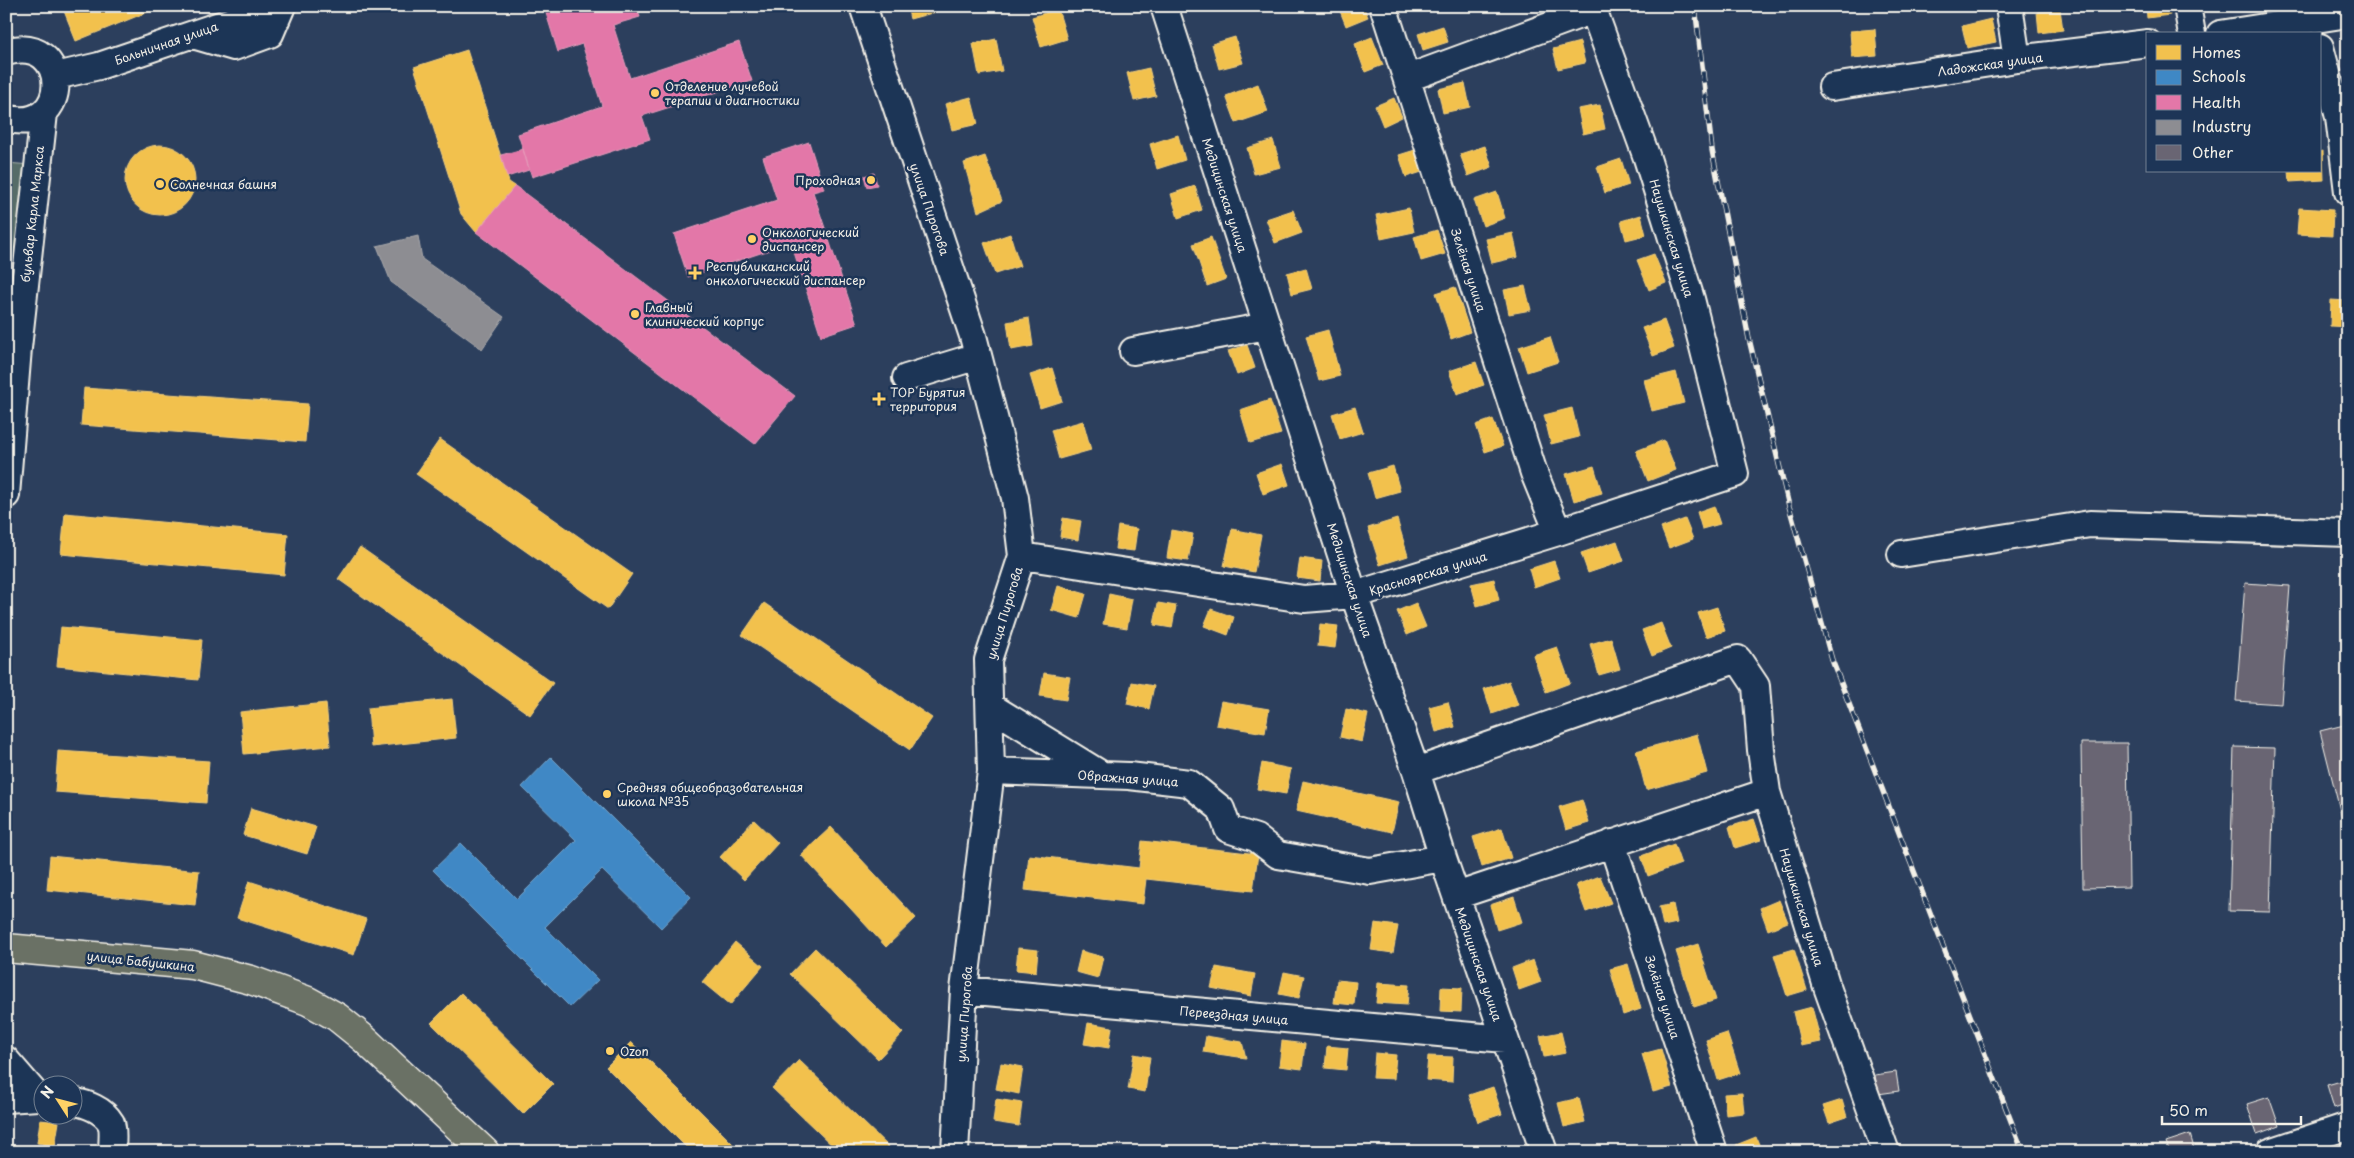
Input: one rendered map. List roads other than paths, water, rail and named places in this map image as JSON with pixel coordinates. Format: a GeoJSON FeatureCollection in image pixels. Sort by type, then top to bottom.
{"type":"FeatureCollection","features":[{"type":"Feature","properties":{"kind":"main road","name":"улица Бабушкина"},"geometry":{"type":"LineString","coordinates":[[6,948],[193,965],[251,980],[308,1001],[337,1017],[363,1038],[485,1152]]}},
{"type":"Feature","properties":{"kind":"street","name":"Больничная улица"},"geometry":{"type":"LineString","coordinates":[[56,76],[99,66],[276,6]]}},
{"type":"Feature","properties":{"kind":"street"},"geometry":{"type":"LineString","coordinates":[[193,35],[234,47],[270,34],[282,6]]}},
{"type":"Feature","properties":{"kind":"street","name":"улица Пирогова"},"geometry":{"type":"LineString","coordinates":[[863,6],[978,356],[1015,498],[1022,556],[988,660],[991,770],[964,990],[955,1152]]}},
{"type":"Feature","properties":{"kind":"street","name":"Медицинская улица"},"geometry":{"type":"LineString","coordinates":[[1164,6],[1354,595],[1416,771],[1443,858],[1544,1152]]}},
{"type":"Feature","properties":{"kind":"street","name":"Зелёная улица"},"geometry":{"type":"LineString","coordinates":[[1383,6],[1408,78],[1534,472],[1558,532]]}},
{"type":"Feature","properties":{"kind":"street"},"geometry":{"type":"LineString","coordinates":[[2009,6],[2016,59]]}},
{"type":"Feature","properties":{"kind":"street"},"geometry":{"type":"LineString","coordinates":[[2187,6],[2192,32]]}},
{"type":"Feature","properties":{"kind":"street"},"geometry":{"type":"LineString","coordinates":[[1408,78],[1593,8]]}},
{"type":"Feature","properties":{"kind":"street","name":"Наушкинская улица"},"geometry":{"type":"LineString","coordinates":[[1593,8],[1647,158],[1691,299],[1735,474]]}},
{"type":"Feature","properties":{"kind":"street"},"geometry":{"type":"LineString","coordinates":[[2247,32],[2315,27],[2348,14]]}},
{"type":"Feature","properties":{"kind":"street","name":"Ладожская улица"},"geometry":{"type":"LineString","coordinates":[[1832,87],[2016,59],[2146,43]]}},
{"type":"Feature","properties":{"kind":"street"},"geometry":{"type":"LineString","coordinates":[[6,118],[26,121],[44,113],[55,96],[56,76],[45,58],[36,52],[12,46]]}},
{"type":"Feature","properties":{"kind":"street"},"geometry":{"type":"LineString","coordinates":[[2322,54],[2339,117],[2348,192]]}},
{"type":"Feature","properties":{"kind":"street","name":"бульвар Карла Маркса"},"geometry":{"type":"LineString","coordinates":[[6,495],[18,348],[44,113]]}},
{"type":"Feature","properties":{"kind":"street"},"geometry":{"type":"LineString","coordinates":[[1133,351],[1267,326]]}},
{"type":"Feature","properties":{"kind":"street"},"geometry":{"type":"LineString","coordinates":[[906,378],[978,356]]}},
{"type":"Feature","properties":{"kind":"street","name":"Красноярская улица"},"geometry":{"type":"LineString","coordinates":[[1022,556],[1304,598],[1354,595],[1558,532],[1735,474]]}},
{"type":"Feature","properties":{"kind":"street"},"geometry":{"type":"LineString","coordinates":[[1901,554],[2090,524],[2348,533]]}},
{"type":"Feature","properties":{"kind":"street","name":"Наушкинская улица"},"geometry":{"type":"LineString","coordinates":[[1416,771],[1738,659],[1756,686],[1761,750],[1767,792],[1827,987],[1886,1152]]}},
{"type":"Feature","properties":{"kind":"street"},"geometry":{"type":"LineString","coordinates":[[990,706],[1102,775]]}},
{"type":"Feature","properties":{"kind":"street","name":"Овражная улица"},"geometry":{"type":"LineString","coordinates":[[991,770],[1102,775],[1189,783],[1221,809],[1228,829],[1256,838],[1278,855],[1370,870],[1443,858]]}},
{"type":"Feature","properties":{"kind":"street"},"geometry":{"type":"LineString","coordinates":[[1456,896],[1767,792]]}},
{"type":"Feature","properties":{"kind":"street","name":"Зелёная улица"},"geometry":{"type":"LineString","coordinates":[[1612,843],[1714,1152]]}},
{"type":"Feature","properties":{"kind":"street","name":"Переездная улица"},"geometry":{"type":"LineString","coordinates":[[964,990],[1504,1039]]}},
{"type":"Feature","properties":{"kind":"street"},"geometry":{"type":"LineString","coordinates":[[6,1060],[32,1088]]}},
{"type":"Feature","properties":{"kind":"street"},"geometry":{"type":"LineString","coordinates":[[6,1099],[32,1097]]}},
{"type":"Feature","properties":{"kind":"street"},"geometry":{"type":"LineString","coordinates":[[82,1103],[100,1110],[112,1124],[112,1152]]}},
{"type":"Feature","properties":{"kind":"street"},"geometry":{"type":"LineString","coordinates":[[2270,1152],[2347,1127]]}},
{"type":"Feature","properties":{"kind":"railway"},"geometry":{"type":"LineString","coordinates":[[1695,6],[1712,150],[1749,339],[1789,506],[1832,660],[2023,1152]]}},
{"type":"Feature","properties":{"kind":"place","name":"Отделение лучевой терапии и диагностики"},"geometry":{"type":"Point","coordinates":[655,93]}},
{"type":"Feature","properties":{"kind":"place","name":"Проходная"},"geometry":{"type":"Point","coordinates":[871,180]}},
{"type":"Feature","properties":{"kind":"place","name":"Солнечная башня"},"geometry":{"type":"Point","coordinates":[160,184]}},
{"type":"Feature","properties":{"kind":"place","name":"Онкологический диспансер"},"geometry":{"type":"Point","coordinates":[752,239]}},
{"type":"Feature","properties":{"kind":"place","name":"Республиканский онкологический диспансер"},"geometry":{"type":"Point","coordinates":[695,273]}},
{"type":"Feature","properties":{"kind":"place","name":"Главный клинический корпус"},"geometry":{"type":"Point","coordinates":[635,314]}},
{"type":"Feature","properties":{"kind":"place","name":"ТОР Бурятия территория"},"geometry":{"type":"Point","coordinates":[879,399]}},
{"type":"Feature","properties":{"kind":"place","name":"Средняя общеобразовательная школа №35"},"geometry":{"type":"Point","coordinates":[607,794]}},
{"type":"Feature","properties":{"kind":"place","name":"Ozon"},"geometry":{"type":"Point","coordinates":[610,1051]}}]}
